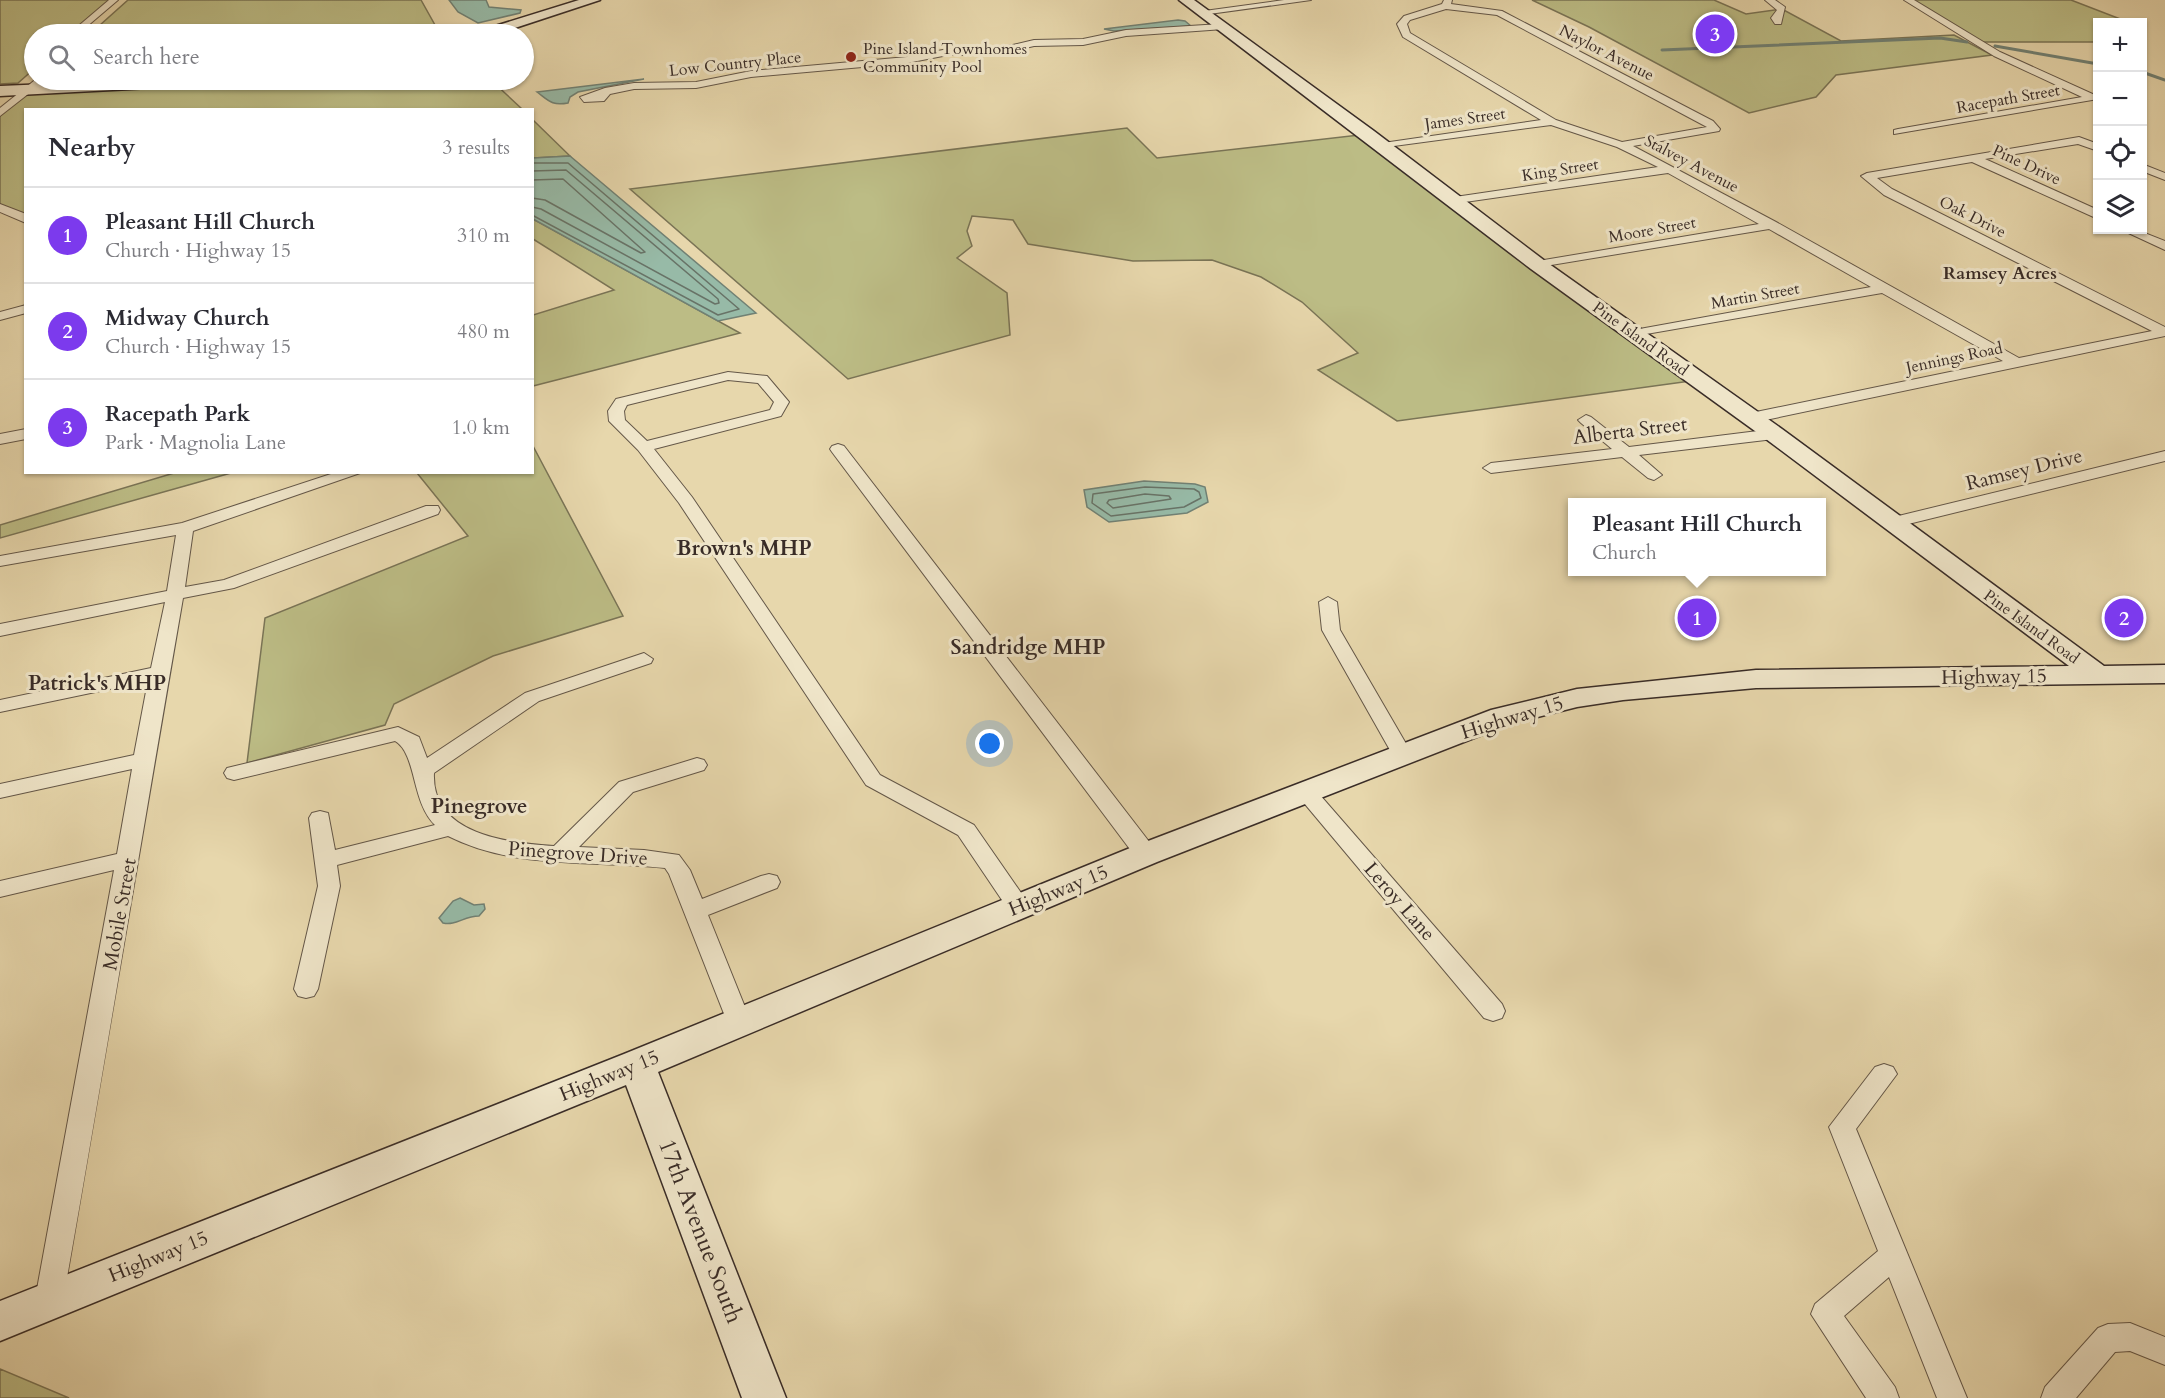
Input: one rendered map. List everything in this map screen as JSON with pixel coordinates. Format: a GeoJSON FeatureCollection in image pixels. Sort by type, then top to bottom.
{"type":"FeatureCollection","features":[{"type":"Feature","properties":{"kind":"main road"},"geometry":{"type":"LineString","coordinates":[[519,24],[600,1]]}},
{"type":"Feature","properties":{"kind":"main road"},"geometry":{"type":"LineString","coordinates":[[534,25],[600,1]]}},
{"type":"Feature","properties":{"kind":"main road","name":"Pine Island Road"},"geometry":{"type":"LineString","coordinates":[[1194,6],[1383,146],[1538,265],[1774,434],[2097,674]]}},
{"type":"Feature","properties":{"kind":"main road","name":"Highway 15"},"geometry":{"type":"LineString","coordinates":[[0,1321],[637,1065],[1146,854],[1501,717],[1577,698],[1623,691],[1756,679],[2165,674]]}},
{"type":"Feature","properties":{"kind":"main road","name":"17th Avenue South"},"geometry":{"type":"LineString","coordinates":[[637,1065],[764,1398]]}},
{"type":"Feature","properties":{"kind":"street"},"geometry":{"type":"LineString","coordinates":[[85,24],[104,8],[128,0]]}},
{"type":"Feature","properties":{"kind":"street"},"geometry":{"type":"LineString","coordinates":[[1246,0],[1260,6]]}},
{"type":"Feature","properties":{"kind":"street"},"geometry":{"type":"LineString","coordinates":[[1194,6],[1260,6],[1307,0]]}},
{"type":"Feature","properties":{"kind":"street"},"geometry":{"type":"LineString","coordinates":[[1769,0],[1782,9],[1776,18],[1778,22]]}},
{"type":"Feature","properties":{"kind":"street","name":"Racepath Street"},"geometry":{"type":"LineString","coordinates":[[1898,132],[2093,98],[1997,54],[1908,0]]}},
{"type":"Feature","properties":{"kind":"street","name":"Stalvey Avenue"},"geometry":{"type":"LineString","coordinates":[[1447,3],[1407,18],[1402,24],[1406,35],[1552,122],[1621,145],[1670,169],[2017,363]]}},
{"type":"Feature","properties":{"kind":"street","name":"Naylor Avenue"},"geometry":{"type":"LineString","coordinates":[[1447,3],[1499,14],[1710,123],[1715,129],[1621,145]]}},
{"type":"Feature","properties":{"kind":"street"},"geometry":{"type":"LineString","coordinates":[[101,24],[117,4]]}},
{"type":"Feature","properties":{"kind":"street","name":"Low Country Place"},"geometry":{"type":"LineString","coordinates":[[609,90],[646,85],[696,85],[751,74],[781,74],[907,60],[948,52],[994,52],[1034,43],[1090,42],[1135,32],[1221,27]]}},
{"type":"Feature","properties":{"kind":"street"},"geometry":{"type":"LineString","coordinates":[[0,113],[17,86]]}},
{"type":"Feature","properties":{"kind":"street","name":"James Street"},"geometry":{"type":"LineString","coordinates":[[1383,146],[1552,122]]}},
{"type":"Feature","properties":{"kind":"street"},"geometry":{"type":"LineString","coordinates":[[1975,159],[2079,140],[2093,146]]}},
{"type":"Feature","properties":{"kind":"street","name":"Pine Drive"},"geometry":{"type":"LineString","coordinates":[[1975,159],[2093,213]]}},
{"type":"Feature","properties":{"kind":"street","name":"Oak Drive"},"geometry":{"type":"LineString","coordinates":[[1975,159],[1867,176],[1888,192],[2165,332]]}},
{"type":"Feature","properties":{"kind":"street","name":"King Street"},"geometry":{"type":"LineString","coordinates":[[1455,201],[1670,169]]}},
{"type":"Feature","properties":{"kind":"street"},"geometry":{"type":"LineString","coordinates":[[2147,169],[2165,177]]}},
{"type":"Feature","properties":{"kind":"street"},"geometry":{"type":"LineString","coordinates":[[0,208],[24,218]]}},
{"type":"Feature","properties":{"kind":"street","name":"Moore Street"},"geometry":{"type":"LineString","coordinates":[[1538,265],[1772,225]]}},
{"type":"Feature","properties":{"kind":"street"},"geometry":{"type":"LineString","coordinates":[[2137,234],[2165,246]]}},
{"type":"Feature","properties":{"kind":"street","name":"Martin Street"},"geometry":{"type":"LineString","coordinates":[[1634,334],[1881,289]]}},
{"type":"Feature","properties":{"kind":"street"},"geometry":{"type":"LineString","coordinates":[[0,316],[24,310]]}},
{"type":"Feature","properties":{"kind":"street","name":"Jennings Road"},"geometry":{"type":"LineString","coordinates":[[1750,418],[2165,332]]}},
{"type":"Feature","properties":{"kind":"street"},"geometry":{"type":"LineString","coordinates":[[644,447],[776,413],[782,402],[762,379],[728,376],[621,402],[616,411],[617,421],[644,447],[686,500],[873,780],[966,830],[1018,906]]}},
{"type":"Feature","properties":{"kind":"street"},"geometry":{"type":"LineString","coordinates":[[1586,420],[1654,475]]}},
{"type":"Feature","properties":{"kind":"street"},"geometry":{"type":"LineString","coordinates":[[0,439],[24,434]]}},
{"type":"Feature","properties":{"kind":"street","name":"Alberta Street"},"geometry":{"type":"LineString","coordinates":[[1491,468],[1774,434]]}},
{"type":"Feature","properties":{"kind":"street"},"geometry":{"type":"LineString","coordinates":[[838,449],[1146,854]]}},
{"type":"Feature","properties":{"kind":"street","name":"Ramsey Drive"},"geometry":{"type":"LineString","coordinates":[[1892,523],[2165,456]]}},
{"type":"Feature","properties":{"kind":"street"},"geometry":{"type":"LineString","coordinates":[[0,561],[185,528],[349,474]]}},
{"type":"Feature","properties":{"kind":"street"},"geometry":{"type":"LineString","coordinates":[[0,630],[174,596],[237,581],[432,510]]}},
{"type":"Feature","properties":{"kind":"street","name":"Mobile Street"},"geometry":{"type":"LineString","coordinates":[[49,1300],[129,859],[143,760],[185,528]]}},
{"type":"Feature","properties":{"kind":"street"},"geometry":{"type":"LineString","coordinates":[[1328,602],[1331,630],[1402,754]]}},
{"type":"Feature","properties":{"kind":"street"},"geometry":{"type":"LineString","coordinates":[[424,770],[532,697],[644,659]]}},
{"type":"Feature","properties":{"kind":"street"},"geometry":{"type":"LineString","coordinates":[[0,706],[158,673]]}},
{"type":"Feature","properties":{"kind":"street","name":"Pinegrove Drive"},"geometry":{"type":"LineString","coordinates":[[234,773],[398,734],[412,742],[416,756],[424,770],[422,781],[430,805],[441,820],[459,835],[491,846],[529,853],[671,861],[679,870],[739,1022]]}},
{"type":"Feature","properties":{"kind":"street"},"geometry":{"type":"LineString","coordinates":[[0,792],[143,760]]}},
{"type":"Feature","properties":{"kind":"street"},"geometry":{"type":"LineString","coordinates":[[559,854],[626,786],[697,765]]}},
{"type":"Feature","properties":{"kind":"street","name":"Leroy Lane"},"geometry":{"type":"LineString","coordinates":[[1306,792],[1493,1011]]}},
{"type":"Feature","properties":{"kind":"street"},"geometry":{"type":"LineString","coordinates":[[306,989],[329,886],[320,818]]}},
{"type":"Feature","properties":{"kind":"street"},"geometry":{"type":"LineString","coordinates":[[326,860],[451,828]]}},
{"type":"Feature","properties":{"kind":"street"},"geometry":{"type":"LineString","coordinates":[[0,889],[129,859]]}},
{"type":"Feature","properties":{"kind":"street"},"geometry":{"type":"LineString","coordinates":[[695,911],[769,882]]}},
{"type":"Feature","properties":{"kind":"street"},"geometry":{"type":"LineString","coordinates":[[1884,1074],[1842,1127],[1952,1398]]}},
{"type":"Feature","properties":{"kind":"street"},"geometry":{"type":"LineString","coordinates":[[1884,1398],[1825,1314],[1894,1255]]}},
{"type":"Feature","properties":{"kind":"street"},"geometry":{"type":"LineString","coordinates":[[2056,1398],[2108,1338],[2130,1337],[2165,1351]]}},
{"type":"Feature","properties":{"kind":"green space"},"geometry":{"type":"Polygon","coordinates":[[[0,0],[114,0],[86,24],[24,24],[24,78],[18,83],[0,84],[0,0]]]}},
{"type":"Feature","properties":{"kind":"green space"},"geometry":{"type":"Polygon","coordinates":[[[128,0],[421,0],[434,24],[101,24],[128,0]]]}},
{"type":"Feature","properties":{"kind":"green space"},"geometry":{"type":"Polygon","coordinates":[[[1532,0],[1714,0],[1746,14],[1782,9],[1841,41],[1954,35],[1992,55],[1836,75],[1816,97],[1749,113],[1589,27],[1532,0]]]}},
{"type":"Feature","properties":{"kind":"green space"},"geometry":{"type":"Polygon","coordinates":[[[1908,0],[2071,0],[2118,18],[2093,18],[2093,42],[1981,42],[1908,0]]]}},
{"type":"Feature","properties":{"kind":"green space"},"geometry":{"type":"Polygon","coordinates":[[[81,90],[502,90],[521,108],[24,108],[24,219],[0,208],[0,113],[25,93],[81,90]]]}},
{"type":"Feature","properties":{"kind":"green space"},"geometry":{"type":"Polygon","coordinates":[[[534,121],[570,156],[534,158],[534,121]]]}},
{"type":"Feature","properties":{"kind":"green space"},"geometry":{"type":"Polygon","coordinates":[[[1127,128],[1157,158],[1368,134],[1698,380],[1397,421],[1318,370],[1358,353],[1302,302],[1261,277],[1212,260],[1133,261],[1028,244],[1013,220],[972,216],[967,231],[972,246],[957,258],[1007,293],[1010,335],[848,379],[630,189],[1127,128]]]}},
{"type":"Feature","properties":{"kind":"green space"},"geometry":{"type":"Polygon","coordinates":[[[534,220],[740,333],[534,386],[534,315],[614,290],[534,240],[534,220]]]}},
{"type":"Feature","properties":{"kind":"green space"},"geometry":{"type":"Polygon","coordinates":[[[534,448],[623,616],[493,656],[394,704],[385,725],[247,763],[265,618],[468,536],[418,474],[534,474],[534,448]]]}},
{"type":"Feature","properties":{"kind":"green space"},"geometry":{"type":"Polygon","coordinates":[[[171,474],[227,474],[0,538],[0,525],[171,474]]]}},
{"type":"Feature","properties":{"kind":"green space"},"geometry":{"type":"Polygon","coordinates":[[[0,1369],[69,1398],[0,1398],[0,1369]]]}},
{"type":"Feature","properties":{"kind":"water"},"geometry":{"type":"Polygon","coordinates":[[[449,0],[486,0],[489,7],[521,10],[520,13],[478,23],[458,12],[449,0]]]}},
{"type":"Feature","properties":{"kind":"water"},"geometry":{"type":"Polygon","coordinates":[[[1185,21],[1191,26],[1114,31],[1104,29],[1185,21]]]}},
{"type":"Feature","properties":{"kind":"water"},"geometry":{"type":"Polygon","coordinates":[[[644,79],[578,92],[570,97],[568,103],[563,104],[551,102],[537,92],[644,79]]]}},
{"type":"Feature","properties":{"kind":"water"},"geometry":{"type":"Polygon","coordinates":[[[570,156],[756,313],[718,321],[534,220],[534,158],[570,156]]]}},
{"type":"Feature","properties":{"kind":"water"},"geometry":{"type":"Polygon","coordinates":[[[1144,481],[1195,484],[1205,487],[1208,502],[1187,513],[1109,522],[1087,507],[1084,490],[1144,481]]]}},
{"type":"Feature","properties":{"kind":"water"},"geometry":{"type":"Polygon","coordinates":[[[460,898],[474,905],[484,904],[485,909],[479,916],[448,924],[443,923],[439,918],[453,901],[460,898]]]}},
{"type":"Feature","properties":{"kind":"waterway"},"geometry":{"type":"LineString","coordinates":[[1662,50],[1940,38],[1967,42]]}},
{"type":"Feature","properties":{"kind":"waterway"},"geometry":{"type":"LineString","coordinates":[[1995,46],[2093,63]]}},
{"type":"Feature","properties":{"kind":"waterway"},"geometry":{"type":"LineString","coordinates":[[2147,74],[2165,80]]}},
{"type":"Feature","properties":{"kind":"place","name":"Racepath Park"},"geometry":{"type":"Point","coordinates":[1715,34]}},
{"type":"Feature","properties":{"kind":"place","name":"Pine Island Townhomes Community Pool"},"geometry":{"type":"Point","coordinates":[851,57]}},
{"type":"Feature","properties":{"kind":"place","name":"Pleasant Hill Church"},"geometry":{"type":"Point","coordinates":[1697,618]}},
{"type":"Feature","properties":{"kind":"place","name":"Midway Church"},"geometry":{"type":"Point","coordinates":[2124,618]}},
{"type":"Feature","properties":{"kind":"district","name":"Ramsey Acres"},"geometry":{"type":"Point","coordinates":[2000,273]}},
{"type":"Feature","properties":{"kind":"district","name":"Brown's MHP"},"geometry":{"type":"Point","coordinates":[744,548]}},
{"type":"Feature","properties":{"kind":"district","name":"Sandridge MHP"},"geometry":{"type":"Point","coordinates":[1028,647]}},
{"type":"Feature","properties":{"kind":"district","name":"Patrick's MHP"},"geometry":{"type":"Point","coordinates":[97,683]}},
{"type":"Feature","properties":{"kind":"district","name":"Pinegrove"},"geometry":{"type":"Point","coordinates":[479,806]}}]}
